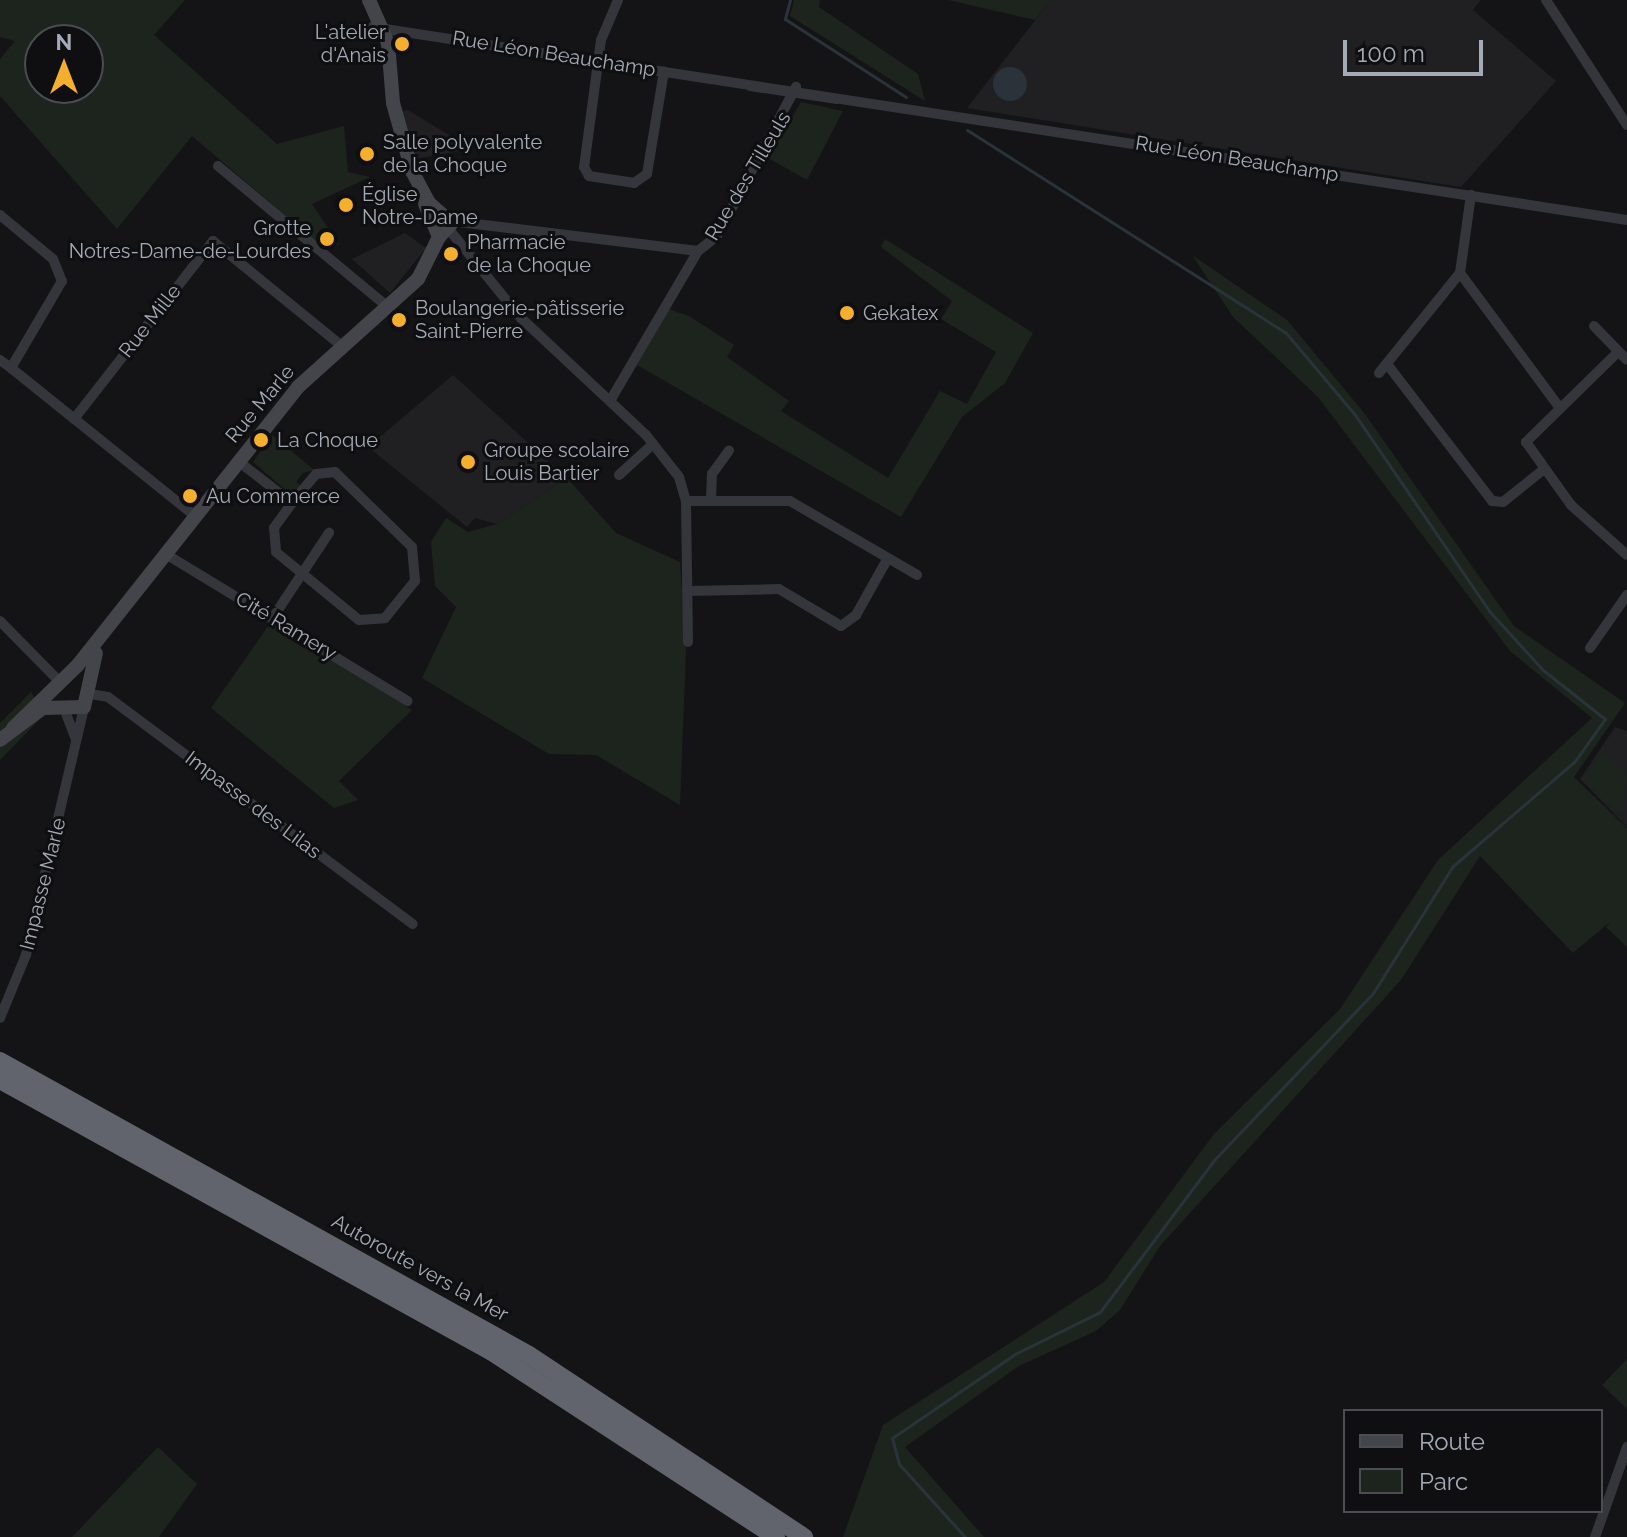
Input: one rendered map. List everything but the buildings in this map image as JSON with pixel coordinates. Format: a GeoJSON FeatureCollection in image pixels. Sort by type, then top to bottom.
{"type":"FeatureCollection","features":[{"type":"Feature","properties":{"kind":"highway","name":"Autoroute vers la Mer"},"geometry":{"type":"LineString","coordinates":[[0,1061],[529,1355],[804,1537]]}},
{"type":"Feature","properties":{"kind":"highway"},"geometry":{"type":"LineString","coordinates":[[0,1080],[492,1352],[776,1537]]}},
{"type":"Feature","properties":{"kind":"main road"},"geometry":{"type":"LineString","coordinates":[[364,1],[377,28],[404,148],[418,186],[442,226]]}},
{"type":"Feature","properties":{"kind":"main road","name":"Rue Marle"},"geometry":{"type":"LineString","coordinates":[[0,740],[59,680],[119,609],[298,387],[390,309],[425,271],[442,226]]}},
{"type":"Feature","properties":{"kind":"main road","name":"Rue Marle"},"geometry":{"type":"LineString","coordinates":[[13,728],[37,711],[63,710],[87,695],[89,665],[119,609]]}},
{"type":"Feature","properties":{"kind":"main road"},"geometry":{"type":"LineString","coordinates":[[59,680],[87,695]]}},
{"type":"Feature","properties":{"kind":"main road"},"geometry":{"type":"LineString","coordinates":[[59,680],[63,710]]}},
{"type":"Feature","properties":{"kind":"street"},"geometry":{"type":"LineString","coordinates":[[618,0],[599,61],[584,167],[589,176],[634,183],[647,174],[664,71]]}},
{"type":"Feature","properties":{"kind":"street"},"geometry":{"type":"LineString","coordinates":[[1546,0],[1627,125]]}},
{"type":"Feature","properties":{"kind":"street","name":"Rue Léon Beauchamp"},"geometry":{"type":"LineString","coordinates":[[377,28],[1627,220]]}},
{"type":"Feature","properties":{"kind":"street","name":"Rue des Tilleuls"},"geometry":{"type":"LineString","coordinates":[[442,226],[698,251],[717,236],[794,92]]}},
{"type":"Feature","properties":{"kind":"street"},"geometry":{"type":"LineString","coordinates":[[218,166],[390,309]]}},
{"type":"Feature","properties":{"kind":"street"},"geometry":{"type":"LineString","coordinates":[[1471,195],[1460,273],[1383,368],[1492,501],[1503,502],[1543,470]]}},
{"type":"Feature","properties":{"kind":"street"},"geometry":{"type":"LineString","coordinates":[[0,215],[53,259],[62,281],[11,368]]}},
{"type":"Feature","properties":{"kind":"street"},"geometry":{"type":"LineString","coordinates":[[442,226],[521,318],[653,444],[679,477],[686,501],[688,642]]}},
{"type":"Feature","properties":{"kind":"street","name":"Rue Mille"},"geometry":{"type":"LineString","coordinates":[[74,419],[213,241],[343,347]]}},
{"type":"Feature","properties":{"kind":"street"},"geometry":{"type":"LineString","coordinates":[[610,401],[698,251]]}},
{"type":"Feature","properties":{"kind":"street"},"geometry":{"type":"LineString","coordinates":[[1460,273],[1559,407]]}},
{"type":"Feature","properties":{"kind":"street"},"geometry":{"type":"LineString","coordinates":[[1594,326],[1627,360]]}},
{"type":"Feature","properties":{"kind":"street"},"geometry":{"type":"LineString","coordinates":[[1618,352],[1527,438],[1543,470],[1627,555]]}},
{"type":"Feature","properties":{"kind":"street"},"geometry":{"type":"LineString","coordinates":[[0,360],[194,515]]}},
{"type":"Feature","properties":{"kind":"street"},"geometry":{"type":"LineString","coordinates":[[619,475],[653,444]]}},
{"type":"Feature","properties":{"kind":"street"},"geometry":{"type":"LineString","coordinates":[[711,501],[712,474],[729,451]]}},
{"type":"Feature","properties":{"kind":"street"},"geometry":{"type":"LineString","coordinates":[[238,461],[292,503]]}},
{"type":"Feature","properties":{"kind":"street"},"geometry":{"type":"LineString","coordinates":[[335,472],[415,553],[414,584],[372,623],[305,576],[275,549],[274,528],[292,503],[316,474],[335,472]]}},
{"type":"Feature","properties":{"kind":"street"},"geometry":{"type":"LineString","coordinates":[[686,501],[790,501],[917,575]]}},
{"type":"Feature","properties":{"kind":"street"},"geometry":{"type":"LineString","coordinates":[[274,616],[305,576],[329,533]]}},
{"type":"Feature","properties":{"kind":"street","name":"Cité Ramery"},"geometry":{"type":"LineString","coordinates":[[164,553],[274,616],[407,701]]}},
{"type":"Feature","properties":{"kind":"street"},"geometry":{"type":"LineString","coordinates":[[687,591],[779,589],[841,626],[856,615],[888,558]]}},
{"type":"Feature","properties":{"kind":"street"},"geometry":{"type":"LineString","coordinates":[[1590,648],[1627,595]]}},
{"type":"Feature","properties":{"kind":"street"},"geometry":{"type":"LineString","coordinates":[[0,621],[59,680]]}},
{"type":"Feature","properties":{"kind":"street","name":"Impasse Marle"},"geometry":{"type":"LineString","coordinates":[[0,1018],[26,955],[87,695]]}},
{"type":"Feature","properties":{"kind":"street","name":"Impasse des Lilas"},"geometry":{"type":"LineString","coordinates":[[87,695],[108,697],[413,924]]}},
{"type":"Feature","properties":{"kind":"street"},"geometry":{"type":"LineString","coordinates":[[63,710],[76,745]]}},
{"type":"Feature","properties":{"kind":"street"},"geometry":{"type":"LineString","coordinates":[[1595,1537],[1627,1447]]}},
{"type":"Feature","properties":{"kind":"shaded area"},"geometry":{"type":"Polygon","coordinates":[[[1051,0],[1481,0],[1473,10],[1556,81],[1461,187],[967,108],[1051,0]]]}},
{"type":"Feature","properties":{"kind":"shaded area"},"geometry":{"type":"Polygon","coordinates":[[[1010,67],[1022,72],[1027,84],[1022,96],[1010,101],[998,96],[993,84],[998,72],[1010,67]]]}},
{"type":"Feature","properties":{"kind":"shaded area"},"geometry":{"type":"Polygon","coordinates":[[[408,110],[472,149],[415,159],[402,111],[408,110]]]}},
{"type":"Feature","properties":{"kind":"shaded area"},"geometry":{"type":"Polygon","coordinates":[[[405,233],[426,248],[390,293],[352,259],[405,233]]]}},
{"type":"Feature","properties":{"kind":"shaded area","name":"Groupe scolaire Louis Bartier"},"geometry":{"type":"Polygon","coordinates":[[[453,375],[567,478],[497,524],[475,518],[467,527],[368,447],[453,375]]]}},
{"type":"Feature","properties":{"kind":"shaded area"},"geometry":{"type":"Polygon","coordinates":[[[1615,727],[1627,731],[1627,827],[1580,779],[1615,727]]]}},
{"type":"Feature","properties":{"kind":"green space"},"geometry":{"type":"Polygon","coordinates":[[[0,0],[185,0],[154,35],[277,144],[344,126],[348,172],[370,177],[312,204],[339,244],[326,250],[192,136],[117,229],[0,96],[0,59],[15,41],[0,37],[0,0]]]}},
{"type":"Feature","properties":{"kind":"green space"},"geometry":{"type":"Polygon","coordinates":[[[794,0],[820,0],[819,7],[918,74],[925,101],[790,16],[794,0]]]}},
{"type":"Feature","properties":{"kind":"green space"},"geometry":{"type":"Polygon","coordinates":[[[948,0],[1051,0],[1035,20],[948,0]]]}},
{"type":"Feature","properties":{"kind":"green space"},"geometry":{"type":"Polygon","coordinates":[[[801,102],[843,111],[807,180],[768,158],[801,102]]]}},
{"type":"Feature","properties":{"kind":"green space"},"geometry":{"type":"Polygon","coordinates":[[[885,239],[1033,333],[1005,383],[962,417],[901,517],[637,365],[669,309],[689,316],[734,345],[727,357],[789,401],[781,411],[888,478],[940,391],[967,404],[996,352],[941,319],[952,301],[881,247],[885,239]]]}},
{"type":"Feature","properties":{"kind":"green space"},"geometry":{"type":"Polygon","coordinates":[[[1192,255],[1287,320],[1365,414],[1514,626],[1625,703],[1574,777],[1627,828],[1627,947],[1606,927],[1611,921],[1573,953],[1480,856],[1401,980],[1160,1246],[1120,1310],[1096,1331],[1019,1366],[905,1447],[984,1537],[843,1537],[883,1425],[1104,1282],[1214,1134],[1340,1009],[1438,860],[1592,718],[1510,651],[1318,397],[1233,317],[1192,255]]]}},
{"type":"Feature","properties":{"kind":"green space"},"geometry":{"type":"Polygon","coordinates":[[[272,435],[314,470],[303,473],[296,482],[302,486],[289,493],[253,462],[272,435]]]}},
{"type":"Feature","properties":{"kind":"green space"},"geometry":{"type":"Polygon","coordinates":[[[567,478],[616,533],[680,562],[686,650],[680,805],[596,755],[549,754],[422,678],[456,607],[435,586],[431,542],[446,518],[468,532],[497,524],[567,478]]]}},
{"type":"Feature","properties":{"kind":"green space"},"geometry":{"type":"Polygon","coordinates":[[[273,619],[412,710],[339,781],[358,800],[334,808],[211,708],[273,619]]]}},
{"type":"Feature","properties":{"kind":"green space"},"geometry":{"type":"Polygon","coordinates":[[[31,692],[45,714],[0,760],[0,723],[31,692]]]}},
{"type":"Feature","properties":{"kind":"green space"},"geometry":{"type":"Polygon","coordinates":[[[1603,753],[1627,774],[1621,816],[1581,779],[1603,753]]]}},
{"type":"Feature","properties":{"kind":"green space"},"geometry":{"type":"Polygon","coordinates":[[[1627,1359],[1627,1409],[1602,1385],[1627,1359]]]}},
{"type":"Feature","properties":{"kind":"green space"},"geometry":{"type":"Polygon","coordinates":[[[158,1447],[197,1484],[159,1537],[72,1537],[158,1447]]]}},
{"type":"Feature","properties":{"kind":"waterway"},"geometry":{"type":"LineString","coordinates":[[790,0],[785,19],[906,97]]}},
{"type":"Feature","properties":{"kind":"waterway"},"geometry":{"type":"LineString","coordinates":[[965,1537],[899,1464],[892,1438],[1015,1354],[1100,1312],[1215,1159],[1373,993],[1453,866],[1575,761],[1605,719],[1543,670],[1490,612],[1356,416],[1286,333],[967,130]]}},
{"type":"Feature","properties":{"kind":"place","name":"L'atelier d'Anais"},"geometry":{"type":"Point","coordinates":[402,44]}},
{"type":"Feature","properties":{"kind":"place","name":"Salle polyvalente de la Choque"},"geometry":{"type":"Point","coordinates":[367,154]}},
{"type":"Feature","properties":{"kind":"place","name":"Église Notre-Dame"},"geometry":{"type":"Point","coordinates":[346,205]}},
{"type":"Feature","properties":{"kind":"place","name":"Grotte Notres-Dame-de-Lourdes"},"geometry":{"type":"Point","coordinates":[327,239]}},
{"type":"Feature","properties":{"kind":"place","name":"Pharmacie de la Choque"},"geometry":{"type":"Point","coordinates":[451,254]}},
{"type":"Feature","properties":{"kind":"place","name":"Gekatex"},"geometry":{"type":"Point","coordinates":[847,313]}},
{"type":"Feature","properties":{"kind":"place","name":"Boulangerie-pâtisserie Saint-Pierre"},"geometry":{"type":"Point","coordinates":[399,320]}},
{"type":"Feature","properties":{"kind":"place","name":"La Choque"},"geometry":{"type":"Point","coordinates":[261,440]}},
{"type":"Feature","properties":{"kind":"place","name":"Groupe scolaire Louis Bartier"},"geometry":{"type":"Point","coordinates":[468,462]}},
{"type":"Feature","properties":{"kind":"place","name":"Au Commerce"},"geometry":{"type":"Point","coordinates":[190,496]}}]}
